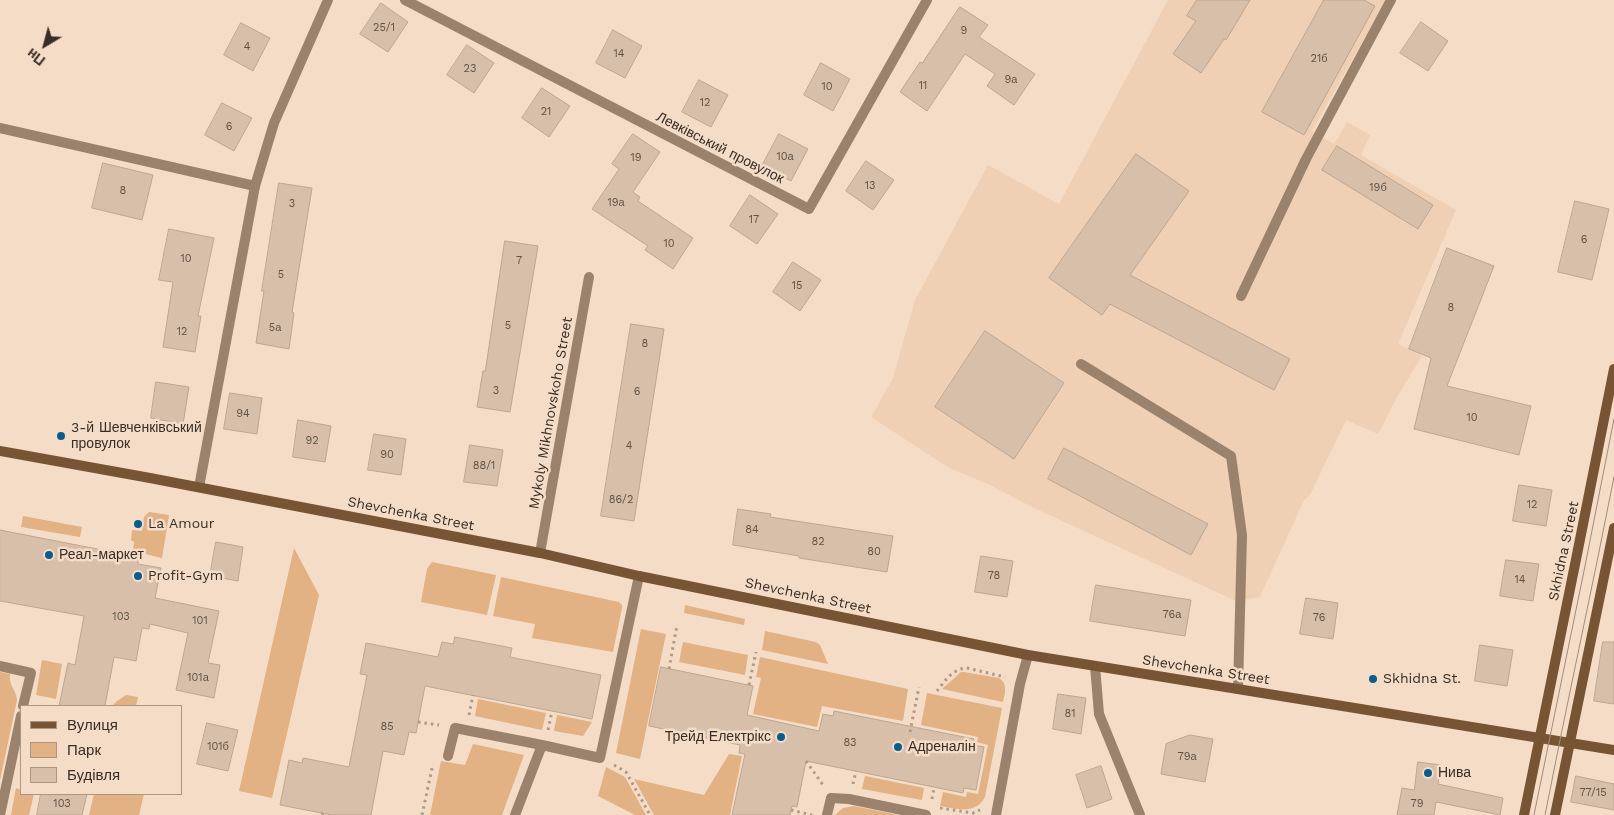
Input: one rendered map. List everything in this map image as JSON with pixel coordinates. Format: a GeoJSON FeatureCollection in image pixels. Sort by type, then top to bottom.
{"type":"FeatureCollection","features":[{"type":"Feature","properties":{"kind":"street"},"geometry":{"type":"LineString","coordinates":[[199,487],[254,186],[274,123],[328,0]]}},
{"type":"Feature","properties":{"kind":"street","name":"Левківський провулок"},"geometry":{"type":"LineString","coordinates":[[405,0],[809,209],[927,0]]}},
{"type":"Feature","properties":{"kind":"street"},"geometry":{"type":"LineString","coordinates":[[1241,296],[1306,159],[1392,0]]}},
{"type":"Feature","properties":{"kind":"street"},"geometry":{"type":"LineString","coordinates":[[0,128],[254,186]]}},
{"type":"Feature","properties":{"kind":"street","name":"Mykoly Mikhnovskoho Street"},"geometry":{"type":"LineString","coordinates":[[540,553],[589,277]]}},
{"type":"Feature","properties":{"kind":"street"},"geometry":{"type":"LineString","coordinates":[[1082,364],[1231,456],[1242,535],[1238,689]]}},
{"type":"Feature","properties":{"kind":"street","name":"Skhidna Street"},"geometry":{"type":"LineString","coordinates":[[1524,815],[1577,561],[1614,369]]}},
{"type":"Feature","properties":{"kind":"street","name":"Shevchenka Street"},"geometry":{"type":"LineString","coordinates":[[0,451],[199,487],[540,553],[639,576],[1028,655],[1614,750]]}},
{"type":"Feature","properties":{"kind":"street"},"geometry":{"type":"LineString","coordinates":[[1555,815],[1614,528]]}},
{"type":"Feature","properties":{"kind":"street"},"geometry":{"type":"LineString","coordinates":[[448,756],[455,728],[600,758],[639,576]]}},
{"type":"Feature","properties":{"kind":"street"},"geometry":{"type":"LineString","coordinates":[[996,815],[1020,684],[1028,655]]}},
{"type":"Feature","properties":{"kind":"street"},"geometry":{"type":"LineString","coordinates":[[0,666],[30,673],[23,705]]}},
{"type":"Feature","properties":{"kind":"street"},"geometry":{"type":"LineString","coordinates":[[1094,666],[1099,714],[1140,815]]}},
{"type":"Feature","properties":{"kind":"street"},"geometry":{"type":"LineString","coordinates":[[0,815],[20,721]]}},
{"type":"Feature","properties":{"kind":"street"},"geometry":{"type":"LineString","coordinates":[[515,815],[542,745]]}},
{"type":"Feature","properties":{"kind":"street"},"geometry":{"type":"LineString","coordinates":[[827,815],[832,798],[849,799],[926,815]]}},
{"type":"Feature","properties":{"kind":"path"},"geometry":{"type":"LineString","coordinates":[[669,669],[677,625]]}},
{"type":"Feature","properties":{"kind":"path"},"geometry":{"type":"LineString","coordinates":[[749,685],[756,652]]}},
{"type":"Feature","properties":{"kind":"path"},"geometry":{"type":"LineString","coordinates":[[937,691],[950,675],[962,668],[1003,676],[1008,682]]}},
{"type":"Feature","properties":{"kind":"path"},"geometry":{"type":"LineString","coordinates":[[910,732],[919,687]]}},
{"type":"Feature","properties":{"kind":"path"},"geometry":{"type":"LineString","coordinates":[[422,815],[435,754],[448,756]]}},
{"type":"Feature","properties":{"kind":"path"},"geometry":{"type":"LineString","coordinates":[[600,758],[626,772],[650,815]]}},
{"type":"Feature","properties":{"kind":"path"},"geometry":{"type":"LineString","coordinates":[[806,762],[832,798]]}},
{"type":"Feature","properties":{"kind":"path"},"geometry":{"type":"LineString","coordinates":[[823,785],[832,786]]}},
{"type":"Feature","properties":{"kind":"path"},"geometry":{"type":"LineString","coordinates":[[821,792],[823,785]]}},
{"type":"Feature","properties":{"kind":"path"},"geometry":{"type":"LineString","coordinates":[[936,807],[973,813],[985,806]]}},
{"type":"Feature","properties":{"kind":"path"},"geometry":{"type":"LineString","coordinates":[[791,810],[813,815]]}},
{"type":"Feature","properties":{"kind":"shaded area"},"geometry":{"type":"Polygon","coordinates":[[[1168,0],[1386,0],[1312,131],[1334,144],[1347,122],[1370,135],[1361,155],[1456,210],[1398,344],[1422,356],[1397,397],[1378,434],[1346,420],[1310,495],[1304,500],[1260,597],[1236,601],[1032,507],[988,484],[949,468],[871,417],[893,378],[915,300],[988,165],[1059,204],[1168,0]]]}},
{"type":"Feature","properties":{"kind":"green space"},"geometry":{"type":"Polygon","coordinates":[[[149,512],[169,515],[162,558],[133,551],[132,530],[142,531],[144,517],[149,512]]]}},
{"type":"Feature","properties":{"kind":"green space"},"geometry":{"type":"Polygon","coordinates":[[[23,516],[82,527],[80,537],[21,527],[23,516]]]}},
{"type":"Feature","properties":{"kind":"green space"},"geometry":{"type":"Polygon","coordinates":[[[294,548],[319,595],[272,798],[239,791],[294,548]]]}},
{"type":"Feature","properties":{"kind":"green space"},"geometry":{"type":"Polygon","coordinates":[[[432,562],[496,575],[487,615],[421,602],[427,569],[432,562]]]}},
{"type":"Feature","properties":{"kind":"green space"},"geometry":{"type":"Polygon","coordinates":[[[501,577],[619,602],[622,608],[613,652],[532,638],[535,624],[493,616],[501,577]]]}},
{"type":"Feature","properties":{"kind":"green space"},"geometry":{"type":"Polygon","coordinates":[[[685,605],[745,619],[744,625],[684,613],[685,605]]]}},
{"type":"Feature","properties":{"kind":"green space"},"geometry":{"type":"Polygon","coordinates":[[[641,629],[666,634],[640,759],[616,753],[641,629]]]}},
{"type":"Feature","properties":{"kind":"green space"},"geometry":{"type":"Polygon","coordinates":[[[765,631],[816,642],[820,645],[828,664],[762,650],[765,631]]]}},
{"type":"Feature","properties":{"kind":"green space"},"geometry":{"type":"Polygon","coordinates":[[[683,642],[748,655],[745,675],[679,662],[683,642]]]}},
{"type":"Feature","properties":{"kind":"green space"},"geometry":{"type":"Polygon","coordinates":[[[760,657],[908,689],[903,721],[822,706],[817,727],[753,714],[761,678],[756,677],[760,657]]]}},
{"type":"Feature","properties":{"kind":"green space"},"geometry":{"type":"Polygon","coordinates":[[[42,660],[62,664],[56,699],[36,695],[42,660]]]}},
{"type":"Feature","properties":{"kind":"green space"},"geometry":{"type":"Polygon","coordinates":[[[0,672],[10,674],[17,700],[0,780],[0,672]]]}},
{"type":"Feature","properties":{"kind":"green space"},"geometry":{"type":"Polygon","coordinates":[[[961,672],[1002,680],[1005,686],[1003,702],[942,689],[961,672]]]}},
{"type":"Feature","properties":{"kind":"green space"},"geometry":{"type":"Polygon","coordinates":[[[927,693],[1002,708],[985,797],[981,803],[971,809],[940,806],[943,792],[966,797],[967,792],[978,794],[988,745],[977,742],[978,737],[921,725],[927,693]]]}},
{"type":"Feature","properties":{"kind":"green space"},"geometry":{"type":"Polygon","coordinates":[[[126,695],[138,697],[136,705],[113,705],[126,695]]]}},
{"type":"Feature","properties":{"kind":"green space"},"geometry":{"type":"Polygon","coordinates":[[[478,699],[546,713],[542,730],[475,716],[478,699]]]}},
{"type":"Feature","properties":{"kind":"green space"},"geometry":{"type":"Polygon","coordinates":[[[557,715],[592,722],[583,736],[554,731],[557,715]]]}},
{"type":"Feature","properties":{"kind":"green space"},"geometry":{"type":"Polygon","coordinates":[[[473,744],[524,755],[502,815],[430,815],[441,761],[465,765],[473,744]]]}},
{"type":"Feature","properties":{"kind":"green space"},"geometry":{"type":"Polygon","coordinates":[[[729,754],[742,756],[730,815],[654,815],[634,779],[704,795],[729,754]]]}},
{"type":"Feature","properties":{"kind":"green space"},"geometry":{"type":"Polygon","coordinates":[[[606,767],[625,777],[646,815],[635,815],[598,796],[606,767]]]}},
{"type":"Feature","properties":{"kind":"green space"},"geometry":{"type":"Polygon","coordinates":[[[865,776],[924,788],[922,800],[862,789],[865,776]]]}},
{"type":"Feature","properties":{"kind":"green space"},"geometry":{"type":"Polygon","coordinates":[[[16,788],[20,790],[20,795],[34,795],[29,815],[11,815],[16,788]]]}},
{"type":"Feature","properties":{"kind":"green space"},"geometry":{"type":"Polygon","coordinates":[[[94,795],[144,795],[139,815],[89,815],[94,795]]]}},
{"type":"Feature","properties":{"kind":"green space"},"geometry":{"type":"Polygon","coordinates":[[[854,806],[899,815],[835,815],[843,808],[854,806]]]}},
{"type":"Feature","properties":{"kind":"building"},"geometry":{"type":"Polygon","coordinates":[[[1197,0],[1250,0],[1226,40],[1224,39],[1201,73],[1173,54],[1196,21],[1187,16],[1197,0]]]}},
{"type":"Feature","properties":{"kind":"building"},"geometry":{"type":"Polygon","coordinates":[[[1324,0],[1364,0],[1375,6],[1304,135],[1262,112],[1324,0]]]}},
{"type":"Feature","properties":{"kind":"building"},"geometry":{"type":"Polygon","coordinates":[[[381,3],[408,22],[388,52],[360,34],[381,3]]]}},
{"type":"Feature","properties":{"kind":"building"},"geometry":{"type":"Polygon","coordinates":[[[960,7],[988,25],[979,37],[1035,74],[1014,105],[987,86],[995,74],[965,54],[927,111],[900,92],[960,7]]]}},
{"type":"Feature","properties":{"kind":"building"},"geometry":{"type":"Polygon","coordinates":[[[1421,22],[1448,41],[1428,71],[1400,53],[1421,22]]]}},
{"type":"Feature","properties":{"kind":"building"},"geometry":{"type":"Polygon","coordinates":[[[241,23],[270,38],[253,71],[224,55],[241,23]]]}},
{"type":"Feature","properties":{"kind":"building"},"geometry":{"type":"Polygon","coordinates":[[[613,30],[642,46],[625,78],[596,63],[613,30]]]}},
{"type":"Feature","properties":{"kind":"building"},"geometry":{"type":"Polygon","coordinates":[[[467,45],[494,63],[474,93],[447,75],[467,45]]]}},
{"type":"Feature","properties":{"kind":"building"},"geometry":{"type":"Polygon","coordinates":[[[821,63],[850,79],[833,111],[804,95],[821,63]]]}},
{"type":"Feature","properties":{"kind":"building"},"geometry":{"type":"Polygon","coordinates":[[[699,80],[728,95],[711,127],[682,112],[699,80]]]}},
{"type":"Feature","properties":{"kind":"building"},"geometry":{"type":"Polygon","coordinates":[[[542,88],[570,106],[549,137],[522,118],[542,88]]]}},
{"type":"Feature","properties":{"kind":"building"},"geometry":{"type":"Polygon","coordinates":[[[222,103],[252,118],[234,151],[205,135],[222,103]]]}},
{"type":"Feature","properties":{"kind":"building"},"geometry":{"type":"Polygon","coordinates":[[[633,134],[660,152],[633,192],[640,197],[638,201],[693,238],[673,269],[645,250],[648,246],[592,209],[619,169],[612,164],[633,134]]]}},
{"type":"Feature","properties":{"kind":"building"},"geometry":{"type":"Polygon","coordinates":[[[779,134],[808,149],[791,181],[762,166],[779,134]]]}},
{"type":"Feature","properties":{"kind":"building"},"geometry":{"type":"Polygon","coordinates":[[[1337,146],[1433,205],[1418,229],[1322,170],[1337,146]]]}},
{"type":"Feature","properties":{"kind":"building"},"geometry":{"type":"Polygon","coordinates":[[[1136,154],[1189,191],[1130,275],[1290,359],[1274,390],[1110,304],[1102,315],[1049,278],[1136,154]]]}},
{"type":"Feature","properties":{"kind":"building"},"geometry":{"type":"Polygon","coordinates":[[[866,161],[894,180],[873,210],[846,191],[866,161]]]}},
{"type":"Feature","properties":{"kind":"building"},"geometry":{"type":"Polygon","coordinates":[[[103,163],[153,175],[142,220],[92,208],[103,163]]]}},
{"type":"Feature","properties":{"kind":"building"},"geometry":{"type":"Polygon","coordinates":[[[279,183],[312,188],[292,312],[294,313],[289,349],[256,343],[279,183]]]}},
{"type":"Feature","properties":{"kind":"building"},"geometry":{"type":"Polygon","coordinates":[[[750,195],[778,214],[757,244],[730,226],[750,195]]]}},
{"type":"Feature","properties":{"kind":"building"},"geometry":{"type":"Polygon","coordinates":[[[1575,201],[1609,209],[1592,280],[1558,272],[1575,201]]]}},
{"type":"Feature","properties":{"kind":"building"},"geometry":{"type":"Polygon","coordinates":[[[169,229],[214,238],[198,316],[201,316],[195,352],[163,347],[173,282],[159,280],[169,229]]]}},
{"type":"Feature","properties":{"kind":"building"},"geometry":{"type":"Polygon","coordinates":[[[505,241],[538,246],[510,412],[477,407],[483,371],[485,371],[505,241]]]}},
{"type":"Feature","properties":{"kind":"building"},"geometry":{"type":"Polygon","coordinates":[[[1447,248],[1494,266],[1447,386],[1531,406],[1519,455],[1414,429],[1431,358],[1409,349],[1447,248]]]}},
{"type":"Feature","properties":{"kind":"building"},"geometry":{"type":"Polygon","coordinates":[[[793,262],[821,280],[800,311],[773,292],[793,262]]]}},
{"type":"Feature","properties":{"kind":"building"},"geometry":{"type":"Polygon","coordinates":[[[631,324],[664,329],[634,521],[601,516],[631,324]]]}},
{"type":"Feature","properties":{"kind":"building"},"geometry":{"type":"Polygon","coordinates":[[[985,331],[1064,383],[1014,459],[935,407],[985,331]]]}},
{"type":"Feature","properties":{"kind":"building"},"geometry":{"type":"Polygon","coordinates":[[[156,382],[189,387],[183,424],[151,418],[156,382]]]}},
{"type":"Feature","properties":{"kind":"building"},"geometry":{"type":"Polygon","coordinates":[[[230,393],[262,398],[257,434],[224,429],[230,393]]]}},
{"type":"Feature","properties":{"kind":"building"},"geometry":{"type":"Polygon","coordinates":[[[298,420],[331,426],[325,462],[293,457],[298,420]]]}},
{"type":"Feature","properties":{"kind":"building"},"geometry":{"type":"Polygon","coordinates":[[[374,434],[406,439],[401,475],[368,470],[374,434]]]}},
{"type":"Feature","properties":{"kind":"building"},"geometry":{"type":"Polygon","coordinates":[[[470,445],[503,450],[497,486],[464,482],[470,445]]]}},
{"type":"Feature","properties":{"kind":"building"},"geometry":{"type":"Polygon","coordinates":[[[1064,448],[1208,524],[1191,555],[1048,479],[1064,448]]]}},
{"type":"Feature","properties":{"kind":"building"},"geometry":{"type":"Polygon","coordinates":[[[1519,485],[1552,490],[1546,526],[1513,521],[1519,485]]]}},
{"type":"Feature","properties":{"kind":"building"},"geometry":{"type":"Polygon","coordinates":[[[738,509],[771,514],[770,517],[893,536],[887,572],[733,545],[738,509]]]}},
{"type":"Feature","properties":{"kind":"building"},"geometry":{"type":"Polygon","coordinates":[[[0,530],[138,557],[138,564],[161,568],[155,598],[219,611],[208,663],[220,665],[214,698],[176,690],[188,633],[150,624],[149,629],[142,628],[136,661],[114,657],[105,705],[59,705],[68,663],[75,665],[84,616],[0,601],[0,530]]]}},
{"type":"Feature","properties":{"kind":"building"},"geometry":{"type":"Polygon","coordinates":[[[216,542],[243,547],[238,581],[210,576],[216,542]]]}},
{"type":"Feature","properties":{"kind":"building"},"geometry":{"type":"Polygon","coordinates":[[[981,556],[1013,561],[1007,597],[975,592],[981,556]]]}},
{"type":"Feature","properties":{"kind":"building"},"geometry":{"type":"Polygon","coordinates":[[[1506,560],[1539,564],[1533,601],[1500,596],[1506,560]]]}},
{"type":"Feature","properties":{"kind":"building"},"geometry":{"type":"Polygon","coordinates":[[[1096,585],[1191,600],[1185,636],[1090,621],[1096,585]]]}},
{"type":"Feature","properties":{"kind":"building"},"geometry":{"type":"Polygon","coordinates":[[[1306,598],[1338,603],[1333,639],[1300,634],[1306,598]]]}},
{"type":"Feature","properties":{"kind":"building"},"geometry":{"type":"Polygon","coordinates":[[[455,637],[512,648],[510,657],[601,675],[592,719],[425,686],[416,733],[409,732],[404,755],[383,751],[371,815],[332,815],[280,805],[289,760],[302,763],[303,758],[349,767],[367,675],[360,674],[366,643],[438,657],[442,642],[453,644],[455,637]]]}},
{"type":"Feature","properties":{"kind":"building"},"geometry":{"type":"Polygon","coordinates":[[[1603,642],[1614,642],[1614,704],[1594,701],[1603,642]]]}},
{"type":"Feature","properties":{"kind":"building"},"geometry":{"type":"Polygon","coordinates":[[[1480,645],[1513,650],[1507,686],[1475,681],[1480,645]]]}},
{"type":"Feature","properties":{"kind":"building"},"geometry":{"type":"Polygon","coordinates":[[[661,667],[753,686],[747,715],[819,731],[823,714],[833,716],[834,711],[974,739],[973,745],[984,747],[976,790],[964,788],[963,793],[806,761],[797,807],[792,806],[790,815],[732,815],[745,754],[739,753],[740,745],[649,726],[661,667]]]}},
{"type":"Feature","properties":{"kind":"building"},"geometry":{"type":"Polygon","coordinates":[[[1058,694],[1086,698],[1081,734],[1053,729],[1058,694]]]}},
{"type":"Feature","properties":{"kind":"building"},"geometry":{"type":"Polygon","coordinates":[[[207,723],[238,730],[228,771],[197,764],[207,723]]]}},
{"type":"Feature","properties":{"kind":"building"},"geometry":{"type":"Polygon","coordinates":[[[1190,735],[1213,739],[1205,782],[1161,774],[1166,744],[1190,735]]]}},
{"type":"Feature","properties":{"kind":"building"},"geometry":{"type":"Polygon","coordinates":[[[1418,762],[1441,765],[1438,784],[1503,798],[1500,815],[1436,802],[1434,815],[1397,815],[1402,788],[1414,790],[1418,762]]]}},
{"type":"Feature","properties":{"kind":"building"},"geometry":{"type":"Polygon","coordinates":[[[1101,766],[1112,799],[1087,808],[1076,775],[1101,766]]]}},
{"type":"Feature","properties":{"kind":"building"},"geometry":{"type":"Polygon","coordinates":[[[1576,776],[1614,784],[1614,810],[1571,802],[1576,776]]]}},
{"type":"Feature","properties":{"kind":"building"},"geometry":{"type":"Polygon","coordinates":[[[41,795],[87,795],[82,815],[37,815],[41,795]]]}},
{"type":"Feature","properties":{"kind":"tram line"},"geometry":{"type":"LineString","coordinates":[[1534,815],[1614,419]]}},
{"type":"Feature","properties":{"kind":"tram line"},"geometry":{"type":"LineString","coordinates":[[1545,815],[1614,477]]}},
{"type":"Feature","properties":{"kind":"place","name":"3-й Шевченківський провулок"},"geometry":{"type":"Point","coordinates":[61,436]}},
{"type":"Feature","properties":{"kind":"place","name":"La Amour"},"geometry":{"type":"Point","coordinates":[138,524]}},
{"type":"Feature","properties":{"kind":"place","name":"Реал-маркет"},"geometry":{"type":"Point","coordinates":[49,555]}},
{"type":"Feature","properties":{"kind":"place","name":"Profit-Gym"},"geometry":{"type":"Point","coordinates":[138,576]}},
{"type":"Feature","properties":{"kind":"place","name":"Skhidna St."},"geometry":{"type":"Point","coordinates":[1373,679]}},
{"type":"Feature","properties":{"kind":"place","name":"Трейд Електрікс"},"geometry":{"type":"Point","coordinates":[781,737]}},
{"type":"Feature","properties":{"kind":"place","name":"Адреналін"},"geometry":{"type":"Point","coordinates":[898,747]}},
{"type":"Feature","properties":{"kind":"place","name":"Нива"},"geometry":{"type":"Point","coordinates":[1428,773]}}]}
